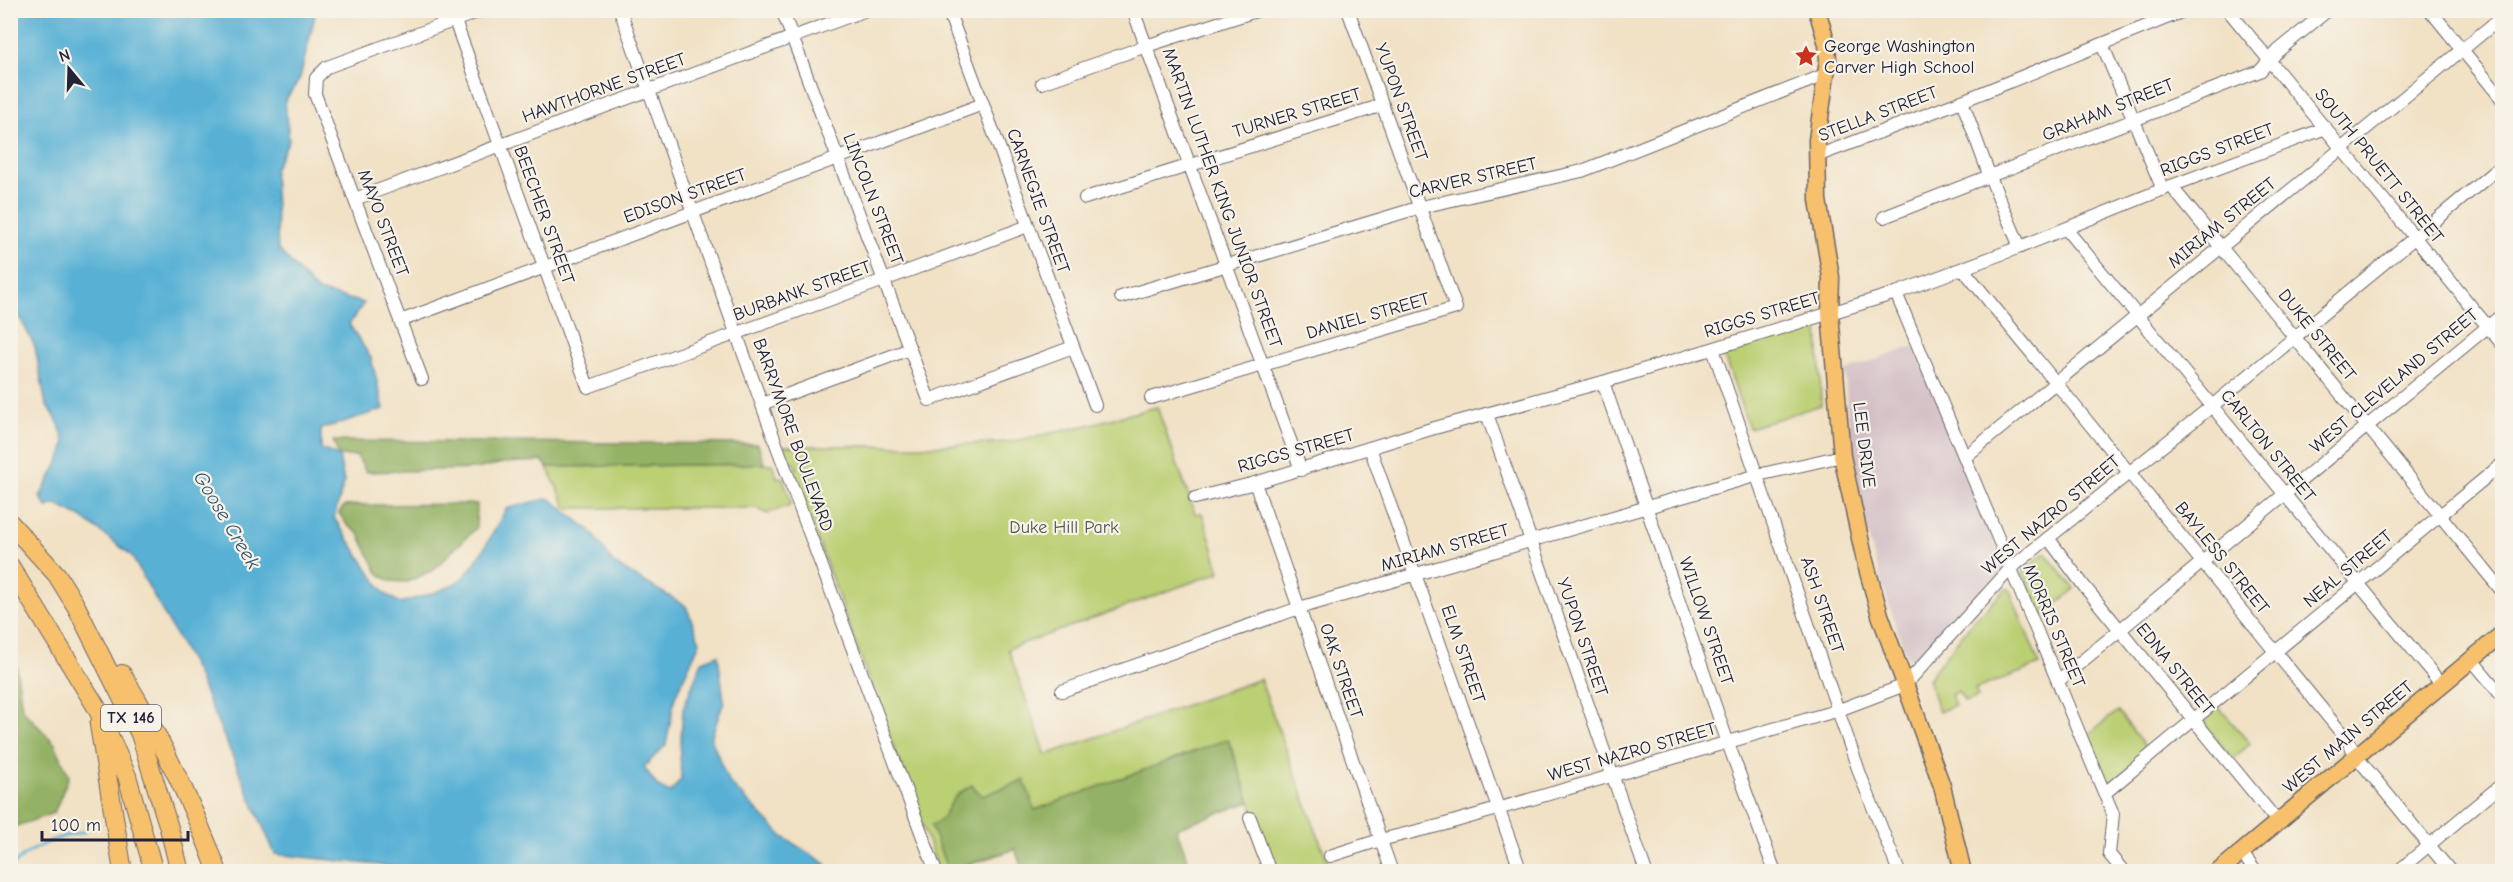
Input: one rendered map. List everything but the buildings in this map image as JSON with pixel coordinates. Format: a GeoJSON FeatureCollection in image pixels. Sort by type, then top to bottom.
{"type":"FeatureCollection","features":[{"type":"Feature","properties":{"kind":"highway","name":"TX 146"},"geometry":{"type":"LineString","coordinates":[[10,523],[57,575],[76,606],[140,734],[180,872]]}},
{"type":"Feature","properties":{"kind":"highway","name":"TX 146"},"geometry":{"type":"LineString","coordinates":[[10,566],[31,596],[97,708],[127,776],[154,872]]}},
{"type":"Feature","properties":{"kind":"highway"},"geometry":{"type":"LineString","coordinates":[[76,606],[100,640],[155,730],[199,820],[218,872]]}},
{"type":"Feature","properties":{"kind":"highway"},"geometry":{"type":"LineString","coordinates":[[97,708],[101,746],[123,872]]}},
{"type":"Feature","properties":{"kind":"main road","name":"LEE DRIVE"},"geometry":{"type":"LineString","coordinates":[[1817,10],[1827,44],[1827,74],[1816,156],[1818,200],[1832,278],[1830,313],[1842,456],[1865,561],[1905,685],[1942,786],[1963,872]]}},
{"type":"Feature","properties":{"kind":"main road","name":"WEST MAIN STREET"},"geometry":{"type":"LineString","coordinates":[[2218,872],[2502,634]]}},
{"type":"Feature","properties":{"kind":"street"},"geometry":{"type":"LineString","coordinates":[[455,21],[483,10]]}},
{"type":"Feature","properties":{"kind":"street","name":"BARRYMORE BOULEVARD"},"geometry":{"type":"LineString","coordinates":[[620,10],[762,404],[936,872]]}},
{"type":"Feature","properties":{"kind":"street","name":"LINCOLN STREET"},"geometry":{"type":"LineString","coordinates":[[782,10],[929,400],[1073,347]]}},
{"type":"Feature","properties":{"kind":"street","name":"HAWTHORNE STREET"},"geometry":{"type":"LineString","coordinates":[[355,199],[866,10]]}},
{"type":"Feature","properties":{"kind":"street","name":"CARNEGIE STREET"},"geometry":{"type":"LineString","coordinates":[[948,10],[1095,405]]}},
{"type":"Feature","properties":{"kind":"street","name":"MARTIN LUTHER KING JUNIOR STREET"},"geometry":{"type":"LineString","coordinates":[[1133,10],[1301,470]]}},
{"type":"Feature","properties":{"kind":"street"},"geometry":{"type":"LineString","coordinates":[[1042,83],[1146,46],[1259,10]]}},
{"type":"Feature","properties":{"kind":"street","name":"YUPON STREET"},"geometry":{"type":"LineString","coordinates":[[1348,10],[1456,308]]}},
{"type":"Feature","properties":{"kind":"street","name":"STELLA STREET"},"geometry":{"type":"LineString","coordinates":[[1816,156],[1962,101],[2186,10]]}},
{"type":"Feature","properties":{"kind":"street","name":"SOUTH PRUETT STREET"},"geometry":{"type":"LineString","coordinates":[[2229,10],[2502,344]]}},
{"type":"Feature","properties":{"kind":"street","name":"GRAHAM STREET"},"geometry":{"type":"LineString","coordinates":[[1884,217],[2260,71],[2269,59],[2328,10]]}},
{"type":"Feature","properties":{"kind":"street"},"geometry":{"type":"LineString","coordinates":[[2430,10],[2502,99]]}},
{"type":"Feature","properties":{"kind":"street","name":"MIRIAM STREET"},"geometry":{"type":"LineString","coordinates":[[1965,456],[2502,17]]}},
{"type":"Feature","properties":{"kind":"street","name":"MAYO STREET"},"geometry":{"type":"LineString","coordinates":[[422,379],[315,94],[316,78],[327,67],[455,21]]}},
{"type":"Feature","properties":{"kind":"street","name":"BEECHER STREET"},"geometry":{"type":"LineString","coordinates":[[455,21],[588,387]]}},
{"type":"Feature","properties":{"kind":"street","name":"DUKE STREET"},"geometry":{"type":"LineString","coordinates":[[2102,44],[2167,188],[2222,248],[2502,591]]}},
{"type":"Feature","properties":{"kind":"street","name":"CARVER STREET"},"geometry":{"type":"LineString","coordinates":[[1121,297],[1421,207],[1582,171],[1827,74]]}},
{"type":"Feature","properties":{"kind":"street"},"geometry":{"type":"LineString","coordinates":[[1962,101],[1990,177],[2020,247]]}},
{"type":"Feature","properties":{"kind":"street","name":"EDISON STREET"},"geometry":{"type":"LineString","coordinates":[[400,321],[983,104]]}},
{"type":"Feature","properties":{"kind":"street","name":"TURNER STREET"},"geometry":{"type":"LineString","coordinates":[[1084,198],[1383,105]]}},
{"type":"Feature","properties":{"kind":"street","name":"RIGGS STREET"},"geometry":{"type":"LineString","coordinates":[[1195,498],[1256,483],[1603,382],[1896,293],[2326,128]]}},
{"type":"Feature","properties":{"kind":"street","name":"WEST NAZRO STREET"},"geometry":{"type":"LineString","coordinates":[[1330,856],[1839,710],[1905,685],[2011,568],[2212,406],[2502,165]]}},
{"type":"Feature","properties":{"kind":"street","name":"BURBANK STREET"},"geometry":{"type":"LineString","coordinates":[[588,387],[1028,226]]}},
{"type":"Feature","properties":{"kind":"street","name":"CARLTON STREET"},"geometry":{"type":"LineString","coordinates":[[2066,229],[2442,685]]}},
{"type":"Feature","properties":{"kind":"street","name":"BAYLESS STREET"},"geometry":{"type":"LineString","coordinates":[[1963,269],[2201,563],[2349,741],[2356,756],[2451,872]]}},
{"type":"Feature","properties":{"kind":"street","name":"MORRIS STREET"},"geometry":{"type":"LineString","coordinates":[[1896,293],[2105,793],[2113,814],[2109,854],[2124,872]]}},
{"type":"Feature","properties":{"kind":"street","name":"DANIEL STREET"},"geometry":{"type":"LineString","coordinates":[[1151,398],[1456,308]]}},
{"type":"Feature","properties":{"kind":"street","name":"WEST CLEVELAND STREET"},"geometry":{"type":"LineString","coordinates":[[2058,681],[2502,315]]}},
{"type":"Feature","properties":{"kind":"street"},"geometry":{"type":"LineString","coordinates":[[762,404],[910,349]]}},
{"type":"Feature","properties":{"kind":"street","name":"ASH STREET"},"geometry":{"type":"LineString","coordinates":[[1713,349],[1861,777],[1899,872]]}},
{"type":"Feature","properties":{"kind":"street","name":"WILLOW STREET"},"geometry":{"type":"LineString","coordinates":[[1603,382],[1775,872]]}},
{"type":"Feature","properties":{"kind":"street","name":"YUPON STREET"},"geometry":{"type":"LineString","coordinates":[[1487,414],[1646,872]]}},
{"type":"Feature","properties":{"kind":"street","name":"ELM STREET"},"geometry":{"type":"LineString","coordinates":[[1370,448],[1521,872]]}},
{"type":"Feature","properties":{"kind":"street","name":"MIRIAM STREET"},"geometry":{"type":"LineString","coordinates":[[1062,691],[1299,608],[1530,543],[1758,475],[1842,456]]}},
{"type":"Feature","properties":{"kind":"street","name":"NEAL STREET"},"geometry":{"type":"LineString","coordinates":[[2105,793],[2502,464]]}},
{"type":"Feature","properties":{"kind":"street","name":"OAK STREET"},"geometry":{"type":"LineString","coordinates":[[1256,483],[1392,872]]}},
{"type":"Feature","properties":{"kind":"street","name":"EDNA STREET"},"geometry":{"type":"LineString","coordinates":[[2048,538],[2120,631],[2277,821]]}},
{"type":"Feature","properties":{"kind":"street"},"geometry":{"type":"LineString","coordinates":[[2472,660],[2502,696]]}},
{"type":"Feature","properties":{"kind":"street"},"geometry":{"type":"LineString","coordinates":[[2397,872],[2502,784]]}},
{"type":"Feature","properties":{"kind":"street"},"geometry":{"type":"LineString","coordinates":[[1250,818],[1270,872]]}},
{"type":"Feature","properties":{"kind":"street"},"geometry":{"type":"LineString","coordinates":[[2241,852],[2256,872]]}},
{"type":"Feature","properties":{"kind":"shaded area"},"geometry":{"type":"Polygon","coordinates":[[[1914,346],[2006,569],[1915,660],[1907,657],[1869,539],[1859,496],[1848,415],[1845,371],[1914,346]]]}},
{"type":"Feature","properties":{"kind":"green space"},"geometry":{"type":"Polygon","coordinates":[[[1818,323],[1821,405],[1749,428],[1724,356],[1725,352],[1818,323]]]}},
{"type":"Feature","properties":{"kind":"green space","name":"Duke Hill Park"},"geometry":{"type":"Polygon","coordinates":[[[1157,407],[1195,514],[1202,513],[1220,572],[1008,649],[1046,755],[1260,679],[1331,871],[1274,871],[1228,739],[1023,871],[1015,849],[951,871],[939,871],[792,470],[797,468],[795,463],[790,464],[782,446],[929,446],[1009,442],[1157,407]]]}},
{"type":"Feature","properties":{"kind":"green space"},"geometry":{"type":"Polygon","coordinates":[[[333,441],[758,444],[764,464],[547,467],[543,461],[503,463],[476,469],[366,472],[357,456],[339,456],[333,441]]]}},
{"type":"Feature","properties":{"kind":"green space"},"geometry":{"type":"Polygon","coordinates":[[[772,464],[777,477],[783,478],[791,501],[790,505],[767,514],[757,508],[567,508],[547,467],[772,464]]]}},
{"type":"Feature","properties":{"kind":"green space"},"geometry":{"type":"Polygon","coordinates":[[[477,504],[476,528],[433,570],[407,582],[389,581],[378,573],[359,534],[347,525],[339,513],[344,506],[477,504]]]}},
{"type":"Feature","properties":{"kind":"green space"},"geometry":{"type":"Polygon","coordinates":[[[2045,553],[2075,589],[2042,616],[2022,571],[2045,553]]]}},
{"type":"Feature","properties":{"kind":"green space"},"geometry":{"type":"Polygon","coordinates":[[[2006,589],[2009,589],[2040,665],[1975,689],[1978,697],[1965,702],[1958,691],[1951,695],[1955,705],[1939,712],[1928,679],[1973,621],[2006,589]]]}},
{"type":"Feature","properties":{"kind":"green space"},"geometry":{"type":"Polygon","coordinates":[[[10,640],[14,648],[22,709],[55,744],[69,776],[54,813],[11,828],[10,640]]]}},
{"type":"Feature","properties":{"kind":"green space"},"geometry":{"type":"Polygon","coordinates":[[[2218,706],[2250,744],[2233,759],[2201,721],[2218,706]]]}},
{"type":"Feature","properties":{"kind":"green space"},"geometry":{"type":"Polygon","coordinates":[[[2118,711],[2149,752],[2113,781],[2106,779],[2086,736],[2118,711]]]}},
{"type":"Feature","properties":{"kind":"green space"},"geometry":{"type":"Polygon","coordinates":[[[1228,739],[1250,802],[1176,828],[1192,871],[1023,871],[1015,849],[948,871],[931,826],[943,817],[956,796],[972,785],[982,796],[1024,780],[1035,810],[1228,739]]]}},
{"type":"Feature","properties":{"kind":"water","name":"Goose Creek"},"geometry":{"type":"Polygon","coordinates":[[[11,11],[316,11],[300,78],[285,101],[289,140],[274,170],[278,249],[317,291],[364,303],[349,324],[371,358],[384,409],[321,429],[321,449],[339,456],[344,482],[334,518],[384,593],[400,603],[440,590],[461,579],[479,556],[506,509],[549,498],[591,531],[614,564],[686,606],[700,642],[675,697],[666,745],[644,767],[658,787],[670,793],[681,779],[683,709],[702,661],[718,655],[724,701],[711,738],[728,781],[783,837],[826,864],[828,871],[444,872],[275,854],[195,670],[131,555],[81,517],[55,504],[47,507],[40,497],[60,459],[65,443],[58,422],[46,405],[35,347],[11,300],[11,275],[18,247],[11,124],[16,39],[11,11]]]}},
{"type":"Feature","properties":{"kind":"waterway"},"geometry":{"type":"LineString","coordinates":[[10,868],[26,854],[44,844],[64,836],[84,832]]}},
{"type":"Feature","properties":{"kind":"place","name":"George Washington Carver High School"},"geometry":{"type":"Point","coordinates":[1806,56]}}]}
